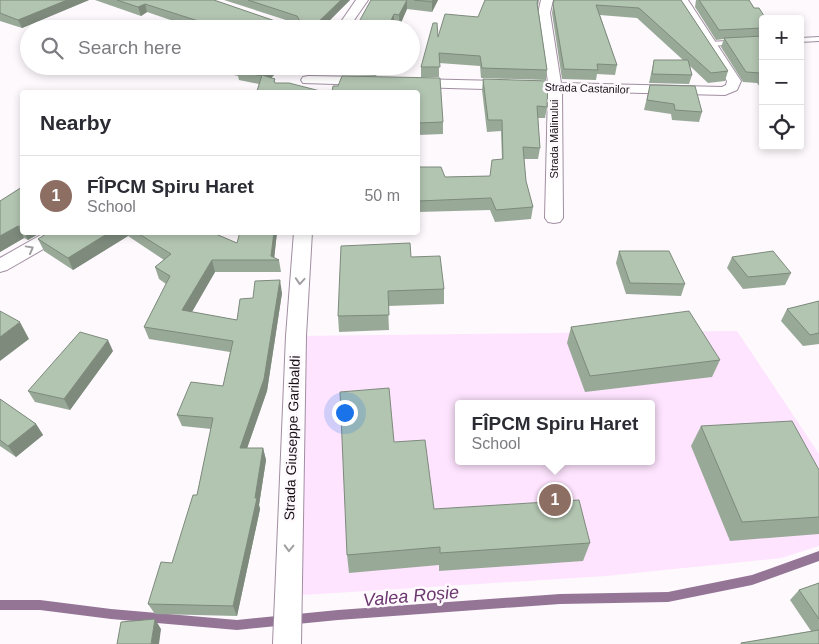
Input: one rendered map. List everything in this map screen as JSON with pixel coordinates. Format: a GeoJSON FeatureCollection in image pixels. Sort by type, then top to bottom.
{"type":"FeatureCollection","features":[{"type":"Feature","properties":{"kind":"street"},"geometry":{"type":"LineString","coordinates":[[348,20],[362,0]]}},
{"type":"Feature","properties":{"kind":"street","name":"Strada Mălinului"},"geometry":{"type":"LineString","coordinates":[[547,0],[544,13],[554,86],[554,218]]}},
{"type":"Feature","properties":{"kind":"street","name":"Strada Castanilor"},"geometry":{"type":"LineString","coordinates":[[406,82],[725,91],[732,88],[734,81],[682,0]]}},
{"type":"Feature","properties":{"kind":"street"},"geometry":{"type":"LineString","coordinates":[[308,80],[311,75]]}},
{"type":"Feature","properties":{"kind":"street"},"geometry":{"type":"LineString","coordinates":[[308,80],[313,90]]}},
{"type":"Feature","properties":{"kind":"street"},"geometry":{"type":"LineString","coordinates":[[293,87],[308,80],[377,82]]}},
{"type":"Feature","properties":{"kind":"street"},"geometry":{"type":"LineString","coordinates":[[0,266],[55,235]]}},
{"type":"Feature","properties":{"kind":"street","name":"Strada Giuseppe Garibaldi"},"geometry":{"type":"LineString","coordinates":[[287,639],[296,336],[304,235]]}},
{"type":"Feature","properties":{"kind":"lane"},"geometry":{"type":"LineString","coordinates":[[804,40],[819,39]]}},
{"type":"Feature","properties":{"kind":"lane"},"geometry":{"type":"LineString","coordinates":[[709,44],[759,42]]}},
{"type":"Feature","properties":{"kind":"shaded area"},"geometry":{"type":"Polygon","coordinates":[[[737,331],[819,454],[819,546],[781,558],[606,576],[287,596],[296,336],[737,331]]]}},
{"type":"Feature","properties":{"kind":"building"},"geometry":{"type":"Polygon","coordinates":[[[0,0],[67,0],[18,20],[0,13],[0,0]]]}},
{"type":"Feature","properties":{"kind":"building"},"geometry":{"type":"Polygon","coordinates":[[[117,0],[214,0],[272,20],[195,20],[145,4],[138,7],[117,0]]]}},
{"type":"Feature","properties":{"kind":"building"},"geometry":{"type":"Polygon","coordinates":[[[248,0],[341,0],[320,20],[299,20],[297,16],[248,0]]]}},
{"type":"Feature","properties":{"kind":"building"},"geometry":{"type":"Polygon","coordinates":[[[371,0],[407,0],[399,15],[394,14],[391,20],[360,20],[371,0]]]}},
{"type":"Feature","properties":{"kind":"building"},"geometry":{"type":"Polygon","coordinates":[[[414,0],[433,0],[432,2],[414,0]]]}},
{"type":"Feature","properties":{"kind":"building"},"geometry":{"type":"Polygon","coordinates":[[[485,0],[538,0],[547,70],[482,68],[480,56],[439,53],[440,67],[421,67],[433,23],[437,23],[438,37],[445,14],[478,17],[485,0]]]}},
{"type":"Feature","properties":{"kind":"building"},"geometry":{"type":"Polygon","coordinates":[[[554,0],[681,0],[728,71],[711,73],[639,8],[596,5],[617,65],[597,64],[598,70],[564,69],[553,4],[554,0]]]}},
{"type":"Feature","properties":{"kind":"building"},"geometry":{"type":"Polygon","coordinates":[[[699,0],[749,0],[754,8],[759,8],[763,15],[759,15],[759,28],[719,30],[699,0]]]}},
{"type":"Feature","properties":{"kind":"building"},"geometry":{"type":"Polygon","coordinates":[[[759,36],[759,73],[746,72],[724,38],[759,36]]]}},
{"type":"Feature","properties":{"kind":"building"},"geometry":{"type":"Polygon","coordinates":[[[654,60],[688,60],[692,75],[652,74],[654,60]]]}},
{"type":"Feature","properties":{"kind":"building"},"geometry":{"type":"Polygon","coordinates":[[[262,75],[275,79],[275,83],[289,83],[316,90],[257,90],[262,75]]]}},
{"type":"Feature","properties":{"kind":"building"},"geometry":{"type":"Polygon","coordinates":[[[342,76],[440,78],[443,122],[420,123],[420,90],[332,90],[333,86],[338,86],[342,76]]]}},
{"type":"Feature","properties":{"kind":"building"},"geometry":{"type":"Polygon","coordinates":[[[483,79],[548,81],[547,107],[537,106],[540,148],[523,147],[526,181],[533,207],[496,210],[491,198],[420,201],[420,167],[441,167],[445,177],[490,176],[492,160],[503,159],[502,120],[488,120],[483,79]]]}},
{"type":"Feature","properties":{"kind":"building"},"geometry":{"type":"Polygon","coordinates":[[[650,85],[695,86],[702,112],[675,110],[674,104],[647,100],[650,85]]]}},
{"type":"Feature","properties":{"kind":"building"},"geometry":{"type":"Polygon","coordinates":[[[20,188],[20,227],[18,226],[0,236],[0,201],[20,188]]]}},
{"type":"Feature","properties":{"kind":"building"},"geometry":{"type":"Polygon","coordinates":[[[44,235],[105,235],[68,258],[38,239],[44,235]]]}},
{"type":"Feature","properties":{"kind":"building"},"geometry":{"type":"Polygon","coordinates":[[[141,235],[218,235],[237,243],[239,235],[274,235],[271,256],[279,260],[212,260],[182,310],[237,320],[240,299],[253,298],[255,281],[280,280],[264,379],[240,448],[263,448],[255,498],[257,498],[233,606],[148,604],[161,562],[172,563],[193,495],[197,495],[213,418],[177,415],[191,382],[223,386],[233,341],[144,327],[170,276],[155,267],[171,254],[141,235]]]}},
{"type":"Feature","properties":{"kind":"building"},"geometry":{"type":"Polygon","coordinates":[[[410,243],[411,257],[440,256],[444,289],[388,291],[389,315],[338,316],[341,246],[410,243]]]}},
{"type":"Feature","properties":{"kind":"building"},"geometry":{"type":"Polygon","coordinates":[[[619,251],[669,251],[685,284],[630,283],[619,251]]]}},
{"type":"Feature","properties":{"kind":"building"},"geometry":{"type":"Polygon","coordinates":[[[773,251],[791,273],[748,277],[732,257],[773,251]]]}},
{"type":"Feature","properties":{"kind":"building"},"geometry":{"type":"Polygon","coordinates":[[[819,301],[819,333],[810,335],[787,309],[819,301]]]}},
{"type":"Feature","properties":{"kind":"building"},"geometry":{"type":"Polygon","coordinates":[[[0,311],[20,322],[0,337],[0,311]]]}},
{"type":"Feature","properties":{"kind":"building"},"geometry":{"type":"Polygon","coordinates":[[[689,311],[720,360],[590,376],[571,327],[689,311]]]}},
{"type":"Feature","properties":{"kind":"building"},"geometry":{"type":"Polygon","coordinates":[[[80,332],[108,340],[64,399],[28,391],[80,332]]]}},
{"type":"Feature","properties":{"kind":"building"},"geometry":{"type":"Polygon","coordinates":[[[389,388],[394,442],[425,440],[434,509],[579,500],[590,543],[440,553],[440,547],[347,555],[340,392],[389,388]]]}},
{"type":"Feature","properties":{"kind":"building"},"geometry":{"type":"Polygon","coordinates":[[[0,399],[36,424],[8,446],[0,440],[0,399]]]}},
{"type":"Feature","properties":{"kind":"building"},"geometry":{"type":"Polygon","coordinates":[[[792,421],[819,470],[819,517],[742,522],[701,426],[792,421]]]}},
{"type":"Feature","properties":{"kind":"building"},"geometry":{"type":"Polygon","coordinates":[[[819,583],[819,619],[799,590],[819,583]]]}},
{"type":"Feature","properties":{"kind":"building"},"geometry":{"type":"Polygon","coordinates":[[[155,619],[151,644],[117,644],[121,622],[155,619]]]}},
{"type":"Feature","properties":{"kind":"building"},"geometry":{"type":"Polygon","coordinates":[[[819,630],[819,644],[741,643],[819,630]]]}},
{"type":"Feature","properties":{"kind":"waterway","name":"Valea Roșie"},"geometry":{"type":"LineString","coordinates":[[0,605],[40,605],[111,614],[237,625],[338,615],[560,599],[668,597],[752,580],[819,556]]}},
{"type":"Feature","properties":{"kind":"place","name":"FÎPCM Spiru Haret"},"geometry":{"type":"Point","coordinates":[555,500]}}]}
